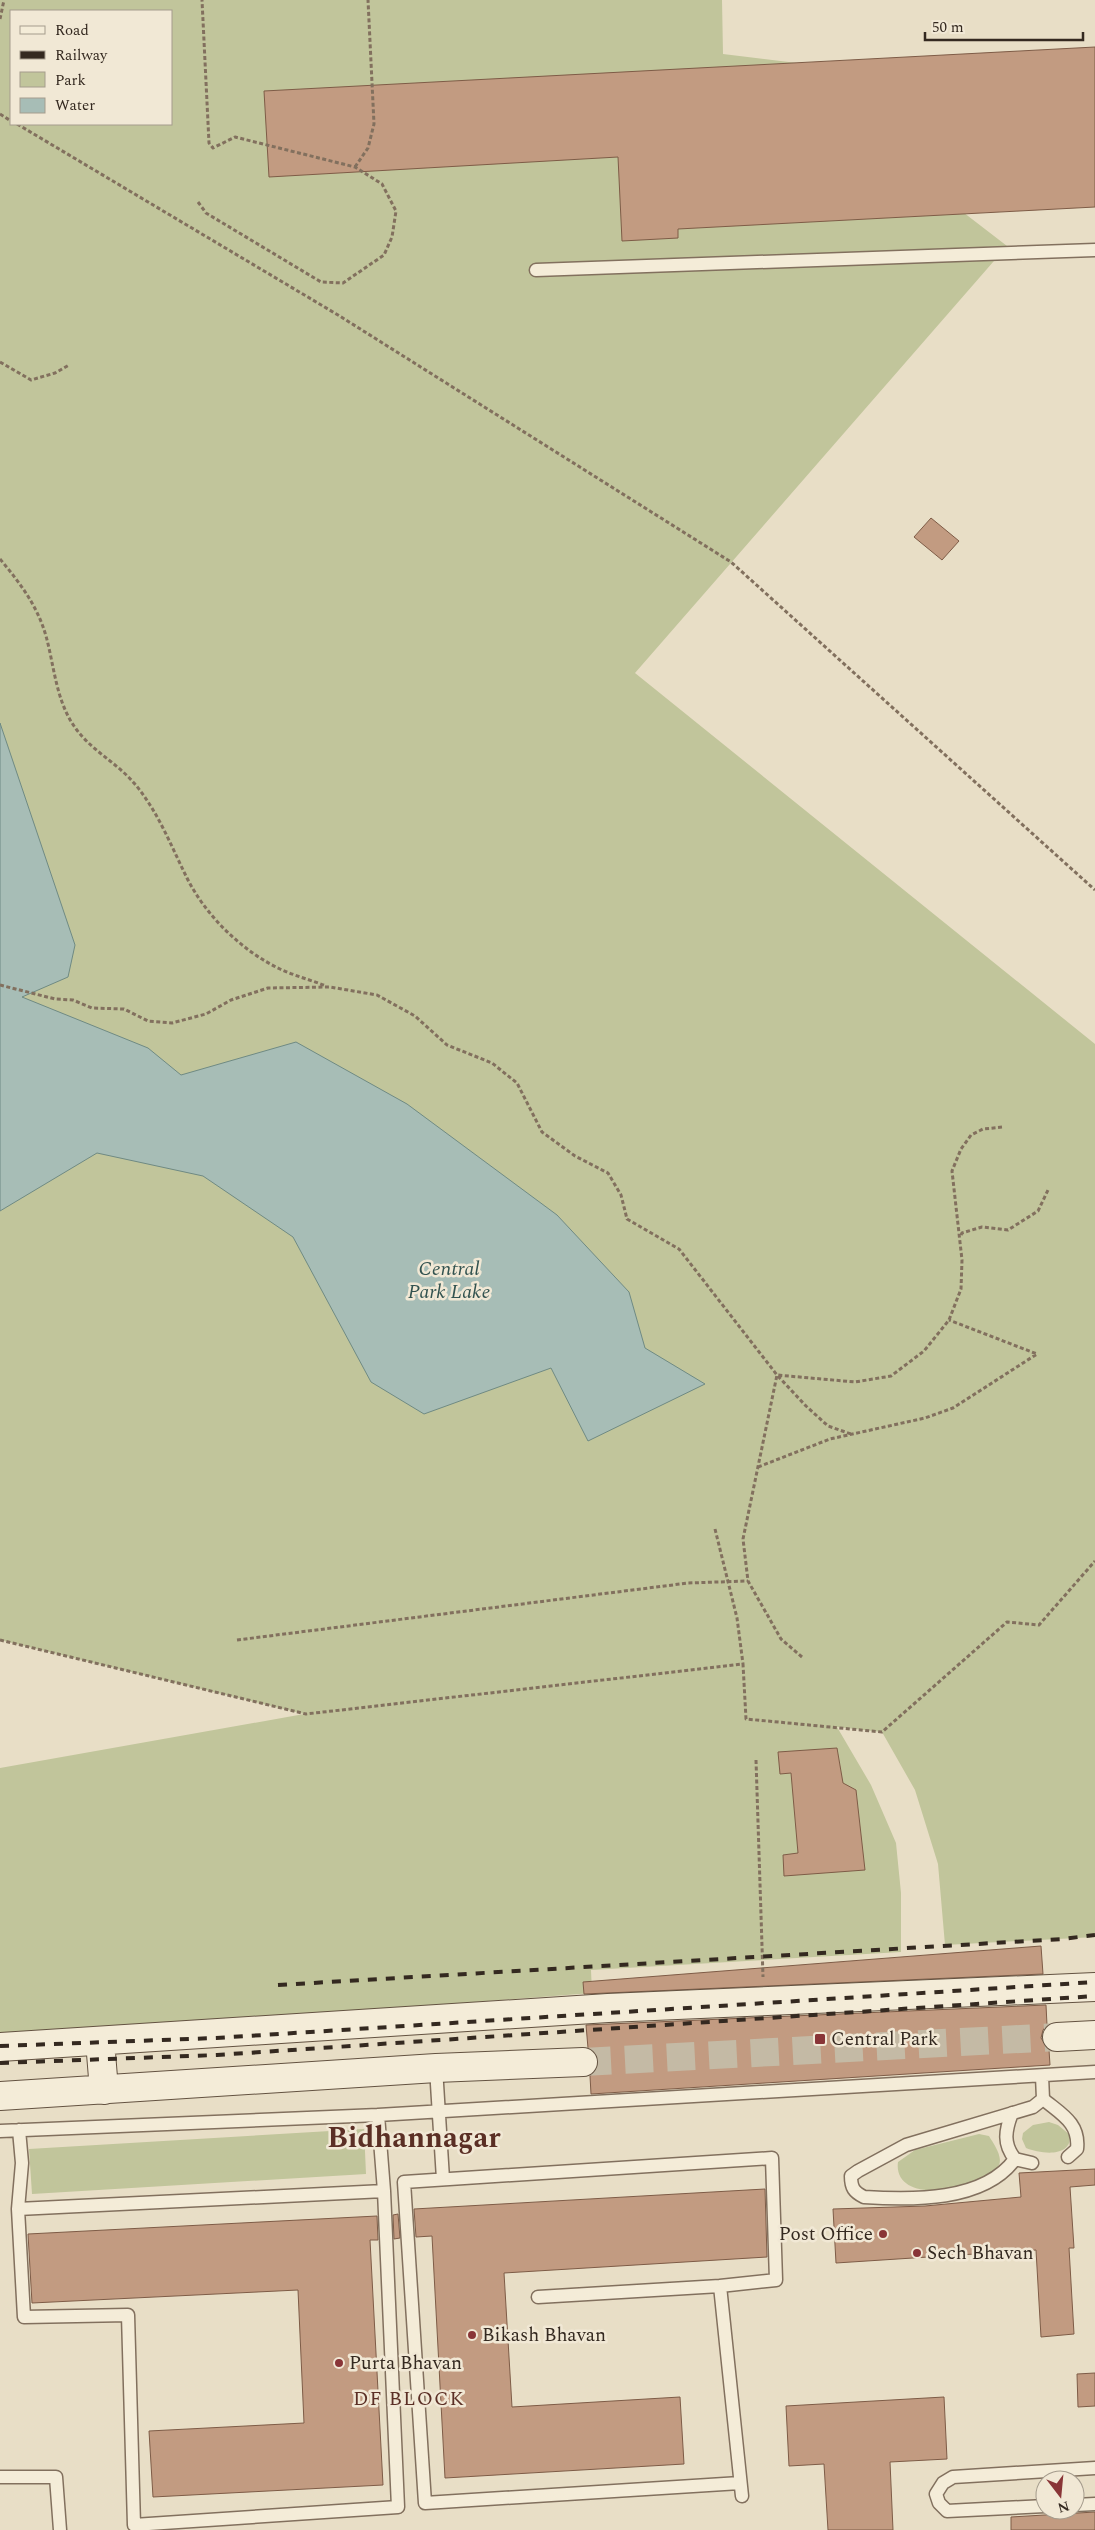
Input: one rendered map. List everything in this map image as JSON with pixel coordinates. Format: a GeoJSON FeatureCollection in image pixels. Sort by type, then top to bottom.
{"type":"FeatureCollection","features":[{"type":"Feature","properties":{"kind":"main road"},"geometry":{"type":"LineString","coordinates":[[0,2047],[608,2008],[1095,1987]]}},
{"type":"Feature","properties":{"kind":"main road"},"geometry":{"type":"LineString","coordinates":[[1057,2037],[1095,2035]]}},
{"type":"Feature","properties":{"kind":"main road"},"geometry":{"type":"LineString","coordinates":[[100,2041],[104,2090]]}},
{"type":"Feature","properties":{"kind":"main road"},"geometry":{"type":"LineString","coordinates":[[0,2096],[436,2068],[584,2062]]}},
{"type":"Feature","properties":{"kind":"lane"},"geometry":{"type":"LineString","coordinates":[[536,270],[1095,250]]}},
{"type":"Feature","properties":{"kind":"lane"},"geometry":{"type":"LineString","coordinates":[[436,2068],[443,2180]]}},
{"type":"Feature","properties":{"kind":"lane"},"geometry":{"type":"LineString","coordinates":[[0,2131],[378,2115],[1095,2072]]}},
{"type":"Feature","properties":{"kind":"lane"},"geometry":{"type":"LineString","coordinates":[[1042,2076],[1043,2099],[1070,2121],[1078,2136],[1077,2149],[1068,2157]]}},
{"type":"Feature","properties":{"kind":"lane"},"geometry":{"type":"LineString","coordinates":[[1014,2159],[1006,2171],[975,2187],[940,2197],[864,2197],[855,2193],[851,2185],[851,2176],[906,2145],[1033,2107],[1043,2099]]}},
{"type":"Feature","properties":{"kind":"lane"},"geometry":{"type":"LineString","coordinates":[[1012,2113],[1006,2128],[1006,2148],[1014,2159],[1032,2163]]}},
{"type":"Feature","properties":{"kind":"lane"},"geometry":{"type":"LineString","coordinates":[[19,2130],[22,2163],[18,2209],[24,2317],[128,2315],[134,2525],[398,2507],[384,2191],[378,2115]]}},
{"type":"Feature","properties":{"kind":"lane"},"geometry":{"type":"LineString","coordinates":[[538,2297],[720,2286],[776,2280],[772,2158],[404,2182],[425,2503],[740,2483]]}},
{"type":"Feature","properties":{"kind":"lane"},"geometry":{"type":"LineString","coordinates":[[18,2209],[384,2191]]}},
{"type":"Feature","properties":{"kind":"lane"},"geometry":{"type":"LineString","coordinates":[[720,2286],[742,2496]]}},
{"type":"Feature","properties":{"kind":"lane"},"geometry":{"type":"LineString","coordinates":[[1063,2470],[1095,2468]]}},
{"type":"Feature","properties":{"kind":"lane"},"geometry":{"type":"LineString","coordinates":[[1035,2472],[953,2477],[942,2483],[936,2494],[939,2503],[947,2511],[1035,2507]]}},
{"type":"Feature","properties":{"kind":"lane"},"geometry":{"type":"LineString","coordinates":[[0,2477],[56,2477],[60,2530]]}},
{"type":"Feature","properties":{"kind":"path"},"geometry":{"type":"LineString","coordinates":[[0,19],[4,0]]}},
{"type":"Feature","properties":{"kind":"path"},"geometry":{"type":"LineString","coordinates":[[198,202],[206,213],[321,282],[343,283],[384,255],[392,237],[396,211],[382,184],[355,167],[236,137],[213,148],[209,143],[202,0]]}},
{"type":"Feature","properties":{"kind":"path"},"geometry":{"type":"LineString","coordinates":[[355,167],[368,148],[374,124],[368,0]]}},
{"type":"Feature","properties":{"kind":"path"},"geometry":{"type":"LineString","coordinates":[[19,125],[338,315],[731,562],[1095,890]]}},
{"type":"Feature","properties":{"kind":"path"},"geometry":{"type":"LineString","coordinates":[[0,362],[31,380],[55,373],[69,365]]}},
{"type":"Feature","properties":{"kind":"path"},"geometry":{"type":"LineString","coordinates":[[0,559],[34,602],[46,635],[57,686],[74,726],[99,752],[134,782],[162,823],[188,880],[206,911],[244,946],[279,968],[330,987]]}},
{"type":"Feature","properties":{"kind":"path"},"geometry":{"type":"LineString","coordinates":[[0,985],[55,999],[73,1000],[92,1008],[124,1009],[148,1021],[172,1023],[206,1014],[231,1000],[268,988],[330,987],[377,995],[415,1016],[447,1045],[492,1063],[518,1083],[542,1132],[575,1156],[608,1173],[621,1195],[627,1219],[679,1249],[777,1375],[828,1426],[851,1434]]}},
{"type":"Feature","properties":{"kind":"path"},"geometry":{"type":"LineString","coordinates":[[777,1375],[855,1382],[891,1376],[924,1352],[948,1320],[961,1289],[960,1238],[952,1171],[961,1149],[971,1135],[983,1130],[1003,1127]]}},
{"type":"Feature","properties":{"kind":"path"},"geometry":{"type":"LineString","coordinates":[[960,1238],[962,1233],[982,1227],[1008,1230],[1038,1211],[1048,1190]]}},
{"type":"Feature","properties":{"kind":"path"},"geometry":{"type":"LineString","coordinates":[[758,1467],[830,1438],[924,1418],[953,1408],[1037,1354],[948,1320]]}},
{"type":"Feature","properties":{"kind":"path"},"geometry":{"type":"LineString","coordinates":[[777,1375],[743,1539],[748,1581],[781,1639],[802,1657]]}},
{"type":"Feature","properties":{"kind":"path"},"geometry":{"type":"LineString","coordinates":[[715,1529],[737,1618],[743,1664],[746,1719],[882,1732],[1007,1622],[1039,1625],[1095,1561]]}},
{"type":"Feature","properties":{"kind":"path"},"geometry":{"type":"LineString","coordinates":[[237,1640],[688,1583],[748,1581]]}},
{"type":"Feature","properties":{"kind":"path"},"geometry":{"type":"LineString","coordinates":[[0,1640],[306,1714],[743,1664]]}},
{"type":"Feature","properties":{"kind":"path"},"geometry":{"type":"LineString","coordinates":[[756,1760],[764,2001]]}},
{"type":"Feature","properties":{"kind":"green space"},"geometry":{"type":"Polygon","coordinates":[[[0,0],[722,0],[723,54],[871,72],[881,149],[1007,246],[635,673],[1095,1044],[1095,1937],[945,1945],[938,1864],[915,1790],[882,1732],[837,1727],[871,1785],[896,1843],[901,1893],[901,1952],[591,1970],[592,1993],[0,2039],[0,1768],[304,1714],[0,1640],[0,0]]]}},
{"type":"Feature","properties":{"kind":"green space"},"geometry":{"type":"Polygon","coordinates":[[[1049,2122],[1058,2125],[1070,2135],[1066,2148],[1061,2151],[1047,2153],[1026,2148],[1022,2139],[1023,2133],[1033,2125],[1049,2122]]]}},
{"type":"Feature","properties":{"kind":"green space"},"geometry":{"type":"Polygon","coordinates":[[[364,2129],[366,2174],[32,2194],[29,2149],[364,2129]]]}},
{"type":"Feature","properties":{"kind":"green space"},"geometry":{"type":"Polygon","coordinates":[[[979,2134],[989,2136],[997,2150],[1000,2161],[999,2165],[990,2174],[976,2182],[958,2188],[923,2190],[909,2185],[900,2176],[898,2162],[915,2150],[979,2134]]]}},
{"type":"Feature","properties":{"kind":"water","name":"Central Park Lake"},"geometry":{"type":"Polygon","coordinates":[[[0,723],[75,945],[68,977],[22,997],[148,1048],[181,1075],[296,1042],[407,1104],[557,1215],[629,1292],[645,1348],[705,1384],[588,1441],[551,1368],[424,1414],[371,1382],[293,1237],[203,1176],[97,1153],[0,1211],[0,723]]]}},
{"type":"Feature","properties":{"kind":"building"},"geometry":{"type":"Polygon","coordinates":[[[1095,47],[1095,207],[678,229],[678,238],[622,241],[618,157],[269,177],[264,91],[1095,47]]]}},
{"type":"Feature","properties":{"kind":"building"},"geometry":{"type":"Polygon","coordinates":[[[931,518],[959,541],[942,560],[914,537],[931,518]]]}},
{"type":"Feature","properties":{"kind":"building"},"geometry":{"type":"Polygon","coordinates":[[[837,1748],[843,1783],[856,1790],[865,1870],[784,1876],[783,1855],[798,1853],[791,1773],[780,1774],[778,1752],[837,1748]]]}},
{"type":"Feature","properties":{"kind":"building"},"geometry":{"type":"Polygon","coordinates":[[[1041,1946],[1043,1974],[584,1994],[583,1982],[1041,1946]]]}},
{"type":"Feature","properties":{"kind":"building"},"geometry":{"type":"Polygon","coordinates":[[[1046,2005],[1047,2025],[1043,2030],[1041,2038],[1049,2050],[1050,2065],[591,2094],[590,2076],[597,2070],[599,2061],[596,2053],[588,2048],[586,2025],[1046,2005]]]}},
{"type":"Feature","properties":{"kind":"building","name":"Sech Bhavan"},"geometry":{"type":"Polygon","coordinates":[[[1095,2169],[1095,2185],[1070,2187],[1074,2248],[1069,2248],[1074,2334],[1041,2337],[1036,2250],[836,2263],[833,2209],[925,2206],[1021,2197],[1019,2173],[1095,2169]]]}},
{"type":"Feature","properties":{"kind":"building","name":"Bikash Bhavan"},"geometry":{"type":"Polygon","coordinates":[[[765,2189],[767,2257],[504,2273],[512,2407],[680,2397],[684,2464],[445,2478],[432,2236],[416,2237],[414,2209],[765,2189]]]}},
{"type":"Feature","properties":{"kind":"building"},"geometry":{"type":"Polygon","coordinates":[[[398,2214],[400,2238],[394,2239],[393,2215],[398,2214]]]}},
{"type":"Feature","properties":{"kind":"building","name":"Purta Bhavan"},"geometry":{"type":"Polygon","coordinates":[[[377,2216],[378,2240],[370,2240],[383,2485],[153,2497],[149,2431],[304,2423],[298,2290],[32,2303],[28,2234],[377,2216]]]}},
{"type":"Feature","properties":{"kind":"building"},"geometry":{"type":"Polygon","coordinates":[[[1095,2373],[1095,2406],[1078,2407],[1077,2374],[1095,2373]]]}},
{"type":"Feature","properties":{"kind":"building"},"geometry":{"type":"Polygon","coordinates":[[[944,2397],[947,2459],[890,2462],[893,2530],[828,2530],[824,2464],[789,2466],[786,2406],[944,2397]]]}},
{"type":"Feature","properties":{"kind":"building"},"geometry":{"type":"Polygon","coordinates":[[[1095,2512],[1095,2530],[1011,2530],[1011,2517],[1035,2516],[1035,2520],[1085,2520],[1085,2513],[1095,2512]]]}},
{"type":"Feature","properties":{"kind":"tunnel"},"geometry":{"type":"LineString","coordinates":[[583,2062],[1057,2037]]}},
{"type":"Feature","properties":{"kind":"railway"},"geometry":{"type":"LineString","coordinates":[[278,1985],[1062,1939],[1095,1935]]}},
{"type":"Feature","properties":{"kind":"railway"},"geometry":{"type":"LineString","coordinates":[[0,2046],[216,2038],[1095,1982]]}},
{"type":"Feature","properties":{"kind":"railway"},"geometry":{"type":"LineString","coordinates":[[0,2063],[217,2055],[1095,1996]]}},
{"type":"Feature","properties":{"kind":"place","name":"Central Park"},"geometry":{"type":"Point","coordinates":[820,2039]}},
{"type":"Feature","properties":{"kind":"place","name":"Post Office"},"geometry":{"type":"Point","coordinates":[883,2234]}},
{"type":"Feature","properties":{"kind":"place","name":"Sech Bhavan"},"geometry":{"type":"Point","coordinates":[917,2253]}},
{"type":"Feature","properties":{"kind":"place","name":"Bikash Bhavan"},"geometry":{"type":"Point","coordinates":[472,2335]}},
{"type":"Feature","properties":{"kind":"place","name":"Purta Bhavan"},"geometry":{"type":"Point","coordinates":[339,2363]}},
{"type":"Feature","properties":{"kind":"district","name":"Bidhannagar"},"geometry":{"type":"Point","coordinates":[414,2138]}},
{"type":"Feature","properties":{"kind":"district","name":"DF BLOCK"},"geometry":{"type":"Point","coordinates":[409,2399]}}]}
